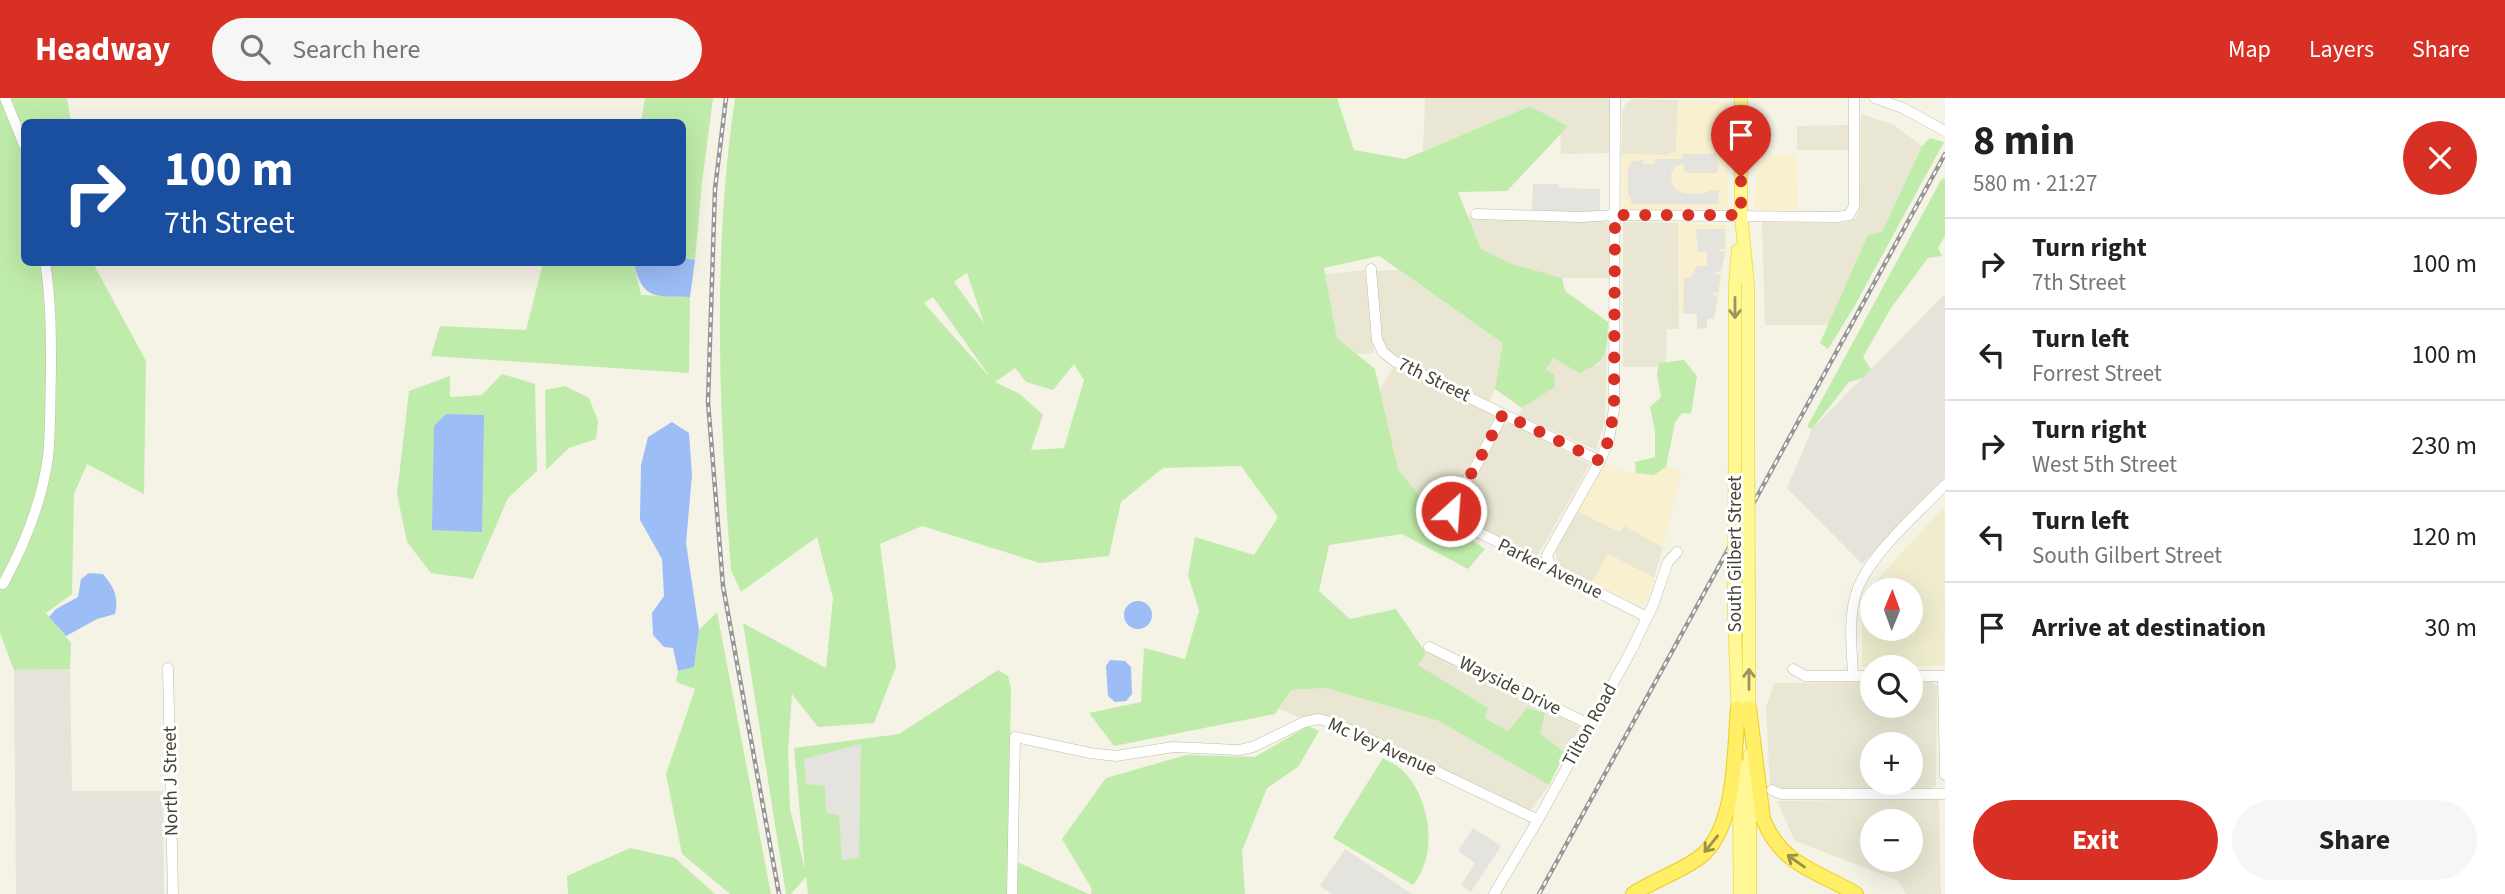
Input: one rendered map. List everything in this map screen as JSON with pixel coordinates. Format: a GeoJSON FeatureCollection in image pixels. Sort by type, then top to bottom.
{"type":"FeatureCollection","features":[{"type":"Feature","properties":{"kind":"highway"},"geometry":{"type":"LineString","coordinates":[[1633,894],[1702,856],[1720,833],[1728,812],[1744,708]]}},
{"type":"Feature","properties":{"kind":"highway"},"geometry":{"type":"LineString","coordinates":[[1744,708],[1763,819],[1768,832],[1795,862],[1856,894]]}},
{"type":"Feature","properties":{"kind":"main road","name":"South Gilbert Street"},"geometry":{"type":"LineString","coordinates":[[1740,894],[1749,607],[1735,286],[1741,215],[1741,98]]}},
{"type":"Feature","properties":{"kind":"main road","name":"South Gilbert Street"},"geometry":{"type":"LineString","coordinates":[[1742,452],[1734,608],[1744,708],[1750,894]]}},
{"type":"Feature","properties":{"kind":"street"},"geometry":{"type":"LineString","coordinates":[[5,98],[21,138]]}},
{"type":"Feature","properties":{"kind":"street"},"geometry":{"type":"LineString","coordinates":[[1551,570],[1547,555],[1600,461],[1609,439],[1614,409],[1615,98]]}},
{"type":"Feature","properties":{"kind":"street"},"geometry":{"type":"LineString","coordinates":[[1476,214],[1581,217],[1849,215],[1854,206],[1855,194],[1854,98]]}},
{"type":"Feature","properties":{"kind":"street"},"geometry":{"type":"LineString","coordinates":[[1875,98],[1903,108],[1945,131]]}},
{"type":"Feature","properties":{"kind":"street"},"geometry":{"type":"LineString","coordinates":[[3,584],[34,512],[47,458],[51,337],[47,266]]}},
{"type":"Feature","properties":{"kind":"street","name":"7th Street"},"geometry":{"type":"LineString","coordinates":[[1371,269],[1377,340],[1383,352],[1394,360],[1600,461]]}},
{"type":"Feature","properties":{"kind":"street","name":"Parker Avenue"},"geometry":{"type":"LineString","coordinates":[[1503,414],[1475,468],[1454,499],[1451,511],[1454,520],[1647,617]]}},
{"type":"Feature","properties":{"kind":"street"},"geometry":{"type":"LineString","coordinates":[[1853,676],[1851,617],[1864,573],[1945,485]]}},
{"type":"Feature","properties":{"kind":"street","name":"Tilton Road"},"geometry":{"type":"LineString","coordinates":[[1494,894],[1591,726],[1647,617],[1668,562],[1677,552]]}},
{"type":"Feature","properties":{"kind":"street","name":"Wayside Drive"},"geometry":{"type":"LineString","coordinates":[[1429,647],[1591,726]]}},
{"type":"Feature","properties":{"kind":"street","name":"North J Street"},"geometry":{"type":"LineString","coordinates":[[168,668],[173,894]]}},
{"type":"Feature","properties":{"kind":"street"},"geometry":{"type":"LineString","coordinates":[[1793,669],[1805,676],[1860,676]]}},
{"type":"Feature","properties":{"kind":"street"},"geometry":{"type":"LineString","coordinates":[[1923,676],[1944,676],[1945,775]]}},
{"type":"Feature","properties":{"kind":"street","name":"Mc Vey Avenue"},"geometry":{"type":"LineString","coordinates":[[1012,894],[1015,737],[1116,756],[1173,747],[1239,750],[1253,747],[1304,722],[1319,719],[1337,724],[1538,820]]}},
{"type":"Feature","properties":{"kind":"street"},"geometry":{"type":"LineString","coordinates":[[1772,790],[1781,794],[1945,794]]}},
{"type":"Feature","properties":{"kind":"shaded area"},"geometry":{"type":"Polygon","coordinates":[[[1425,98],[1607,98],[1610,101],[1610,153],[1561,154],[1560,134],[1567,125],[1530,106],[1423,151],[1425,98]]]}},
{"type":"Feature","properties":{"kind":"shaded area"},"geometry":{"type":"Polygon","coordinates":[[[1633,99],[1678,100],[1676,152],[1666,155],[1622,154],[1622,112],[1626,103],[1633,99]]]}},
{"type":"Feature","properties":{"kind":"shaded area"},"geometry":{"type":"Polygon","coordinates":[[[1678,100],[1728,103],[1728,206],[1722,209],[1623,210],[1622,154],[1666,155],[1676,152],[1678,100]]]}},
{"type":"Feature","properties":{"kind":"shaded area"},"geometry":{"type":"Polygon","coordinates":[[[1861,114],[1894,125],[1922,146],[1882,232],[1868,235],[1829,325],[1765,325],[1762,222],[1844,223],[1856,218],[1860,207],[1861,114]]]}},
{"type":"Feature","properties":{"kind":"shaded area"},"geometry":{"type":"Polygon","coordinates":[[[1849,125],[1849,150],[1797,150],[1797,126],[1849,125]]]}},
{"type":"Feature","properties":{"kind":"shaded area"},"geometry":{"type":"Polygon","coordinates":[[[1683,154],[1715,154],[1719,168],[1717,173],[1685,173],[1683,164],[1676,166],[1671,174],[1676,190],[1702,194],[1719,190],[1720,204],[1631,204],[1631,197],[1628,197],[1628,169],[1632,161],[1643,160],[1643,164],[1655,164],[1655,159],[1683,159],[1683,154]]]}},
{"type":"Feature","properties":{"kind":"shaded area"},"geometry":{"type":"Polygon","coordinates":[[[1758,154],[1797,154],[1798,210],[1762,211],[1754,207],[1758,154]]]}},
{"type":"Feature","properties":{"kind":"shaded area"},"geometry":{"type":"Polygon","coordinates":[[[1533,184],[1600,189],[1600,211],[1532,211],[1533,184]]]}},
{"type":"Feature","properties":{"kind":"shaded area"},"geometry":{"type":"Polygon","coordinates":[[[1468,217],[1605,221],[1611,225],[1610,278],[1562,278],[1512,264],[1481,249],[1468,217]]]}},
{"type":"Feature","properties":{"kind":"shaded area"},"geometry":{"type":"Polygon","coordinates":[[[1623,222],[1678,223],[1679,329],[1667,329],[1666,367],[1623,367],[1623,222]]]}},
{"type":"Feature","properties":{"kind":"shaded area"},"geometry":{"type":"Polygon","coordinates":[[[1678,223],[1727,225],[1727,245],[1717,312],[1679,312],[1678,223]]]}},
{"type":"Feature","properties":{"kind":"shaded area"},"geometry":{"type":"Polygon","coordinates":[[[1696,229],[1725,229],[1725,249],[1719,249],[1725,252],[1721,272],[1716,271],[1715,274],[1721,275],[1718,293],[1712,294],[1718,296],[1714,319],[1707,319],[1707,328],[1697,329],[1697,314],[1683,314],[1684,278],[1691,277],[1697,266],[1707,266],[1707,252],[1698,252],[1696,229]]]}},
{"type":"Feature","properties":{"kind":"shaded area"},"geometry":{"type":"Polygon","coordinates":[[[1365,270],[1374,353],[1356,354],[1337,338],[1325,274],[1365,270]]]}},
{"type":"Feature","properties":{"kind":"shaded area"},"geometry":{"type":"Polygon","coordinates":[[[1398,270],[1504,343],[1495,389],[1489,403],[1391,355],[1385,349],[1375,271],[1398,270]]]}},
{"type":"Feature","properties":{"kind":"shaded area"},"geometry":{"type":"Polygon","coordinates":[[[1945,294],[1945,477],[1862,564],[1787,488],[1812,429],[1945,294]]]}},
{"type":"Feature","properties":{"kind":"shaded area"},"geometry":{"type":"Polygon","coordinates":[[[1607,349],[1605,422],[1596,450],[1518,415],[1522,408],[1555,387],[1546,369],[1554,358],[1598,366],[1607,349]]]}},
{"type":"Feature","properties":{"kind":"shaded area"},"geometry":{"type":"Polygon","coordinates":[[[1394,366],[1498,416],[1439,518],[1398,469],[1380,390],[1394,366]]]}},
{"type":"Feature","properties":{"kind":"shaded area"},"geometry":{"type":"Polygon","coordinates":[[[1511,423],[1590,464],[1538,555],[1529,555],[1460,520],[1457,512],[1458,504],[1504,425],[1511,423]]]}},
{"type":"Feature","properties":{"kind":"shaded area"},"geometry":{"type":"Polygon","coordinates":[[[1606,463],[1624,471],[1654,475],[1666,467],[1682,471],[1663,547],[1624,526],[1620,532],[1577,511],[1606,463]]]}},
{"type":"Feature","properties":{"kind":"shaded area"},"geometry":{"type":"Polygon","coordinates":[[[1945,506],[1945,666],[1923,666],[1923,655],[1862,655],[1862,641],[1923,641],[1923,578],[1879,578],[1945,506]]]}},
{"type":"Feature","properties":{"kind":"shaded area"},"geometry":{"type":"Polygon","coordinates":[[[1577,511],[1620,532],[1624,525],[1663,547],[1654,578],[1608,554],[1592,582],[1559,566],[1555,553],[1577,511]]]}},
{"type":"Feature","properties":{"kind":"shaded area"},"geometry":{"type":"Polygon","coordinates":[[[1608,554],[1654,578],[1644,606],[1592,582],[1608,554]]]}},
{"type":"Feature","properties":{"kind":"shaded area"},"geometry":{"type":"Polygon","coordinates":[[[1427,651],[1580,727],[1565,753],[1540,733],[1527,708],[1508,731],[1485,718],[1418,665],[1427,651]]]}},
{"type":"Feature","properties":{"kind":"shaded area"},"geometry":{"type":"Polygon","coordinates":[[[70,669],[72,791],[163,791],[164,894],[16,894],[14,670],[70,669]]]}},
{"type":"Feature","properties":{"kind":"shaded area"},"geometry":{"type":"Polygon","coordinates":[[[1860,682],[1860,718],[1923,718],[1923,682],[1932,682],[1937,686],[1936,786],[1923,789],[1923,732],[1860,732],[1860,789],[1785,789],[1770,786],[1766,707],[1774,683],[1860,682]]]}},
{"type":"Feature","properties":{"kind":"shaded area"},"geometry":{"type":"Polygon","coordinates":[[[1326,688],[1439,721],[1549,785],[1530,811],[1325,715],[1298,717],[1279,709],[1291,690],[1326,688]]]}},
{"type":"Feature","properties":{"kind":"shaded area"},"geometry":{"type":"Polygon","coordinates":[[[861,744],[859,857],[842,860],[839,815],[826,813],[825,786],[806,784],[804,759],[861,744]]]}},
{"type":"Feature","properties":{"kind":"shaded area"},"geometry":{"type":"Polygon","coordinates":[[[1939,799],[1941,894],[1906,894],[1897,880],[1876,872],[1923,872],[1923,809],[1860,809],[1860,866],[1795,841],[1777,801],[1939,799]]]}},
{"type":"Feature","properties":{"kind":"shaded area"},"geometry":{"type":"Polygon","coordinates":[[[1473,828],[1501,846],[1471,892],[1461,885],[1475,863],[1458,851],[1473,828]]]}},
{"type":"Feature","properties":{"kind":"shaded area"},"geometry":{"type":"Polygon","coordinates":[[[1345,849],[1412,894],[1332,894],[1320,886],[1345,849]]]}},
{"type":"Feature","properties":{"kind":"green space"},"geometry":{"type":"Polygon","coordinates":[[[0,98],[67,98],[70,119],[21,119],[21,266],[95,266],[146,361],[144,494],[87,464],[74,494],[72,594],[46,613],[71,643],[70,669],[14,670],[0,633],[0,98]]]}},
{"type":"Feature","properties":{"kind":"green space"},"geometry":{"type":"Polygon","coordinates":[[[645,98],[713,98],[695,260],[686,258],[686,119],[642,119],[645,98]]]}},
{"type":"Feature","properties":{"kind":"green space"},"geometry":{"type":"Polygon","coordinates":[[[735,98],[1337,98],[1354,150],[1405,159],[1530,106],[1568,126],[1507,191],[1458,192],[1481,249],[1512,264],[1562,278],[1565,291],[1608,322],[1606,348],[1601,360],[1579,373],[1554,358],[1546,369],[1554,375],[1555,387],[1522,408],[1495,389],[1503,343],[1379,256],[1324,268],[1337,338],[1375,369],[1398,469],[1436,516],[1485,549],[1468,569],[1402,534],[1329,545],[1319,591],[1350,619],[1396,609],[1426,653],[1418,665],[1488,708],[1485,718],[1508,731],[1527,708],[1545,713],[1540,733],[1565,753],[1549,785],[1439,721],[1326,688],[1291,690],[1275,714],[1114,746],[1089,713],[1141,702],[1144,648],[1185,659],[1199,611],[1188,575],[1195,537],[1254,555],[1278,517],[1241,466],[1163,468],[1121,502],[1109,556],[1040,563],[922,526],[880,544],[896,667],[874,723],[818,727],[792,694],[788,750],[790,809],[805,869],[794,748],[899,734],[998,670],[1008,676],[1011,688],[1008,858],[1089,894],[808,894],[806,877],[791,894],[786,894],[743,623],[826,668],[833,598],[817,537],[741,592],[731,570],[723,452],[720,334],[720,275],[735,98]],[[967,273],[954,282],[984,323],[967,273]],[[933,297],[924,303],[988,375],[933,297]],[[1074,364],[1053,390],[1026,382],[1015,368],[995,382],[1020,394],[1043,415],[1031,450],[1064,448],[1084,380],[1074,364]]]}},
{"type":"Feature","properties":{"kind":"green space"},"geometry":{"type":"Polygon","coordinates":[[[1930,138],[1944,142],[1854,307],[1828,349],[1820,343],[1868,235],[1882,232],[1922,146],[1930,138]]]}},
{"type":"Feature","properties":{"kind":"green space"},"geometry":{"type":"Polygon","coordinates":[[[1945,178],[1945,236],[1938,248],[1942,256],[1928,258],[1891,308],[1863,357],[1871,369],[1863,378],[1849,382],[1812,429],[1807,427],[1941,180],[1945,178]]]}},
{"type":"Feature","properties":{"kind":"green space"},"geometry":{"type":"Polygon","coordinates":[[[542,266],[635,266],[641,295],[690,297],[689,373],[431,356],[440,326],[526,330],[542,266]]]}},
{"type":"Feature","properties":{"kind":"green space"},"geometry":{"type":"Polygon","coordinates":[[[1684,360],[1697,376],[1691,414],[1682,413],[1675,422],[1666,467],[1654,475],[1636,473],[1635,462],[1655,457],[1655,431],[1650,407],[1661,397],[1657,375],[1659,363],[1684,360]]]}},
{"type":"Feature","properties":{"kind":"green space"},"geometry":{"type":"Polygon","coordinates":[[[502,374],[535,384],[537,471],[508,498],[473,579],[431,573],[407,542],[397,494],[409,391],[450,376],[450,397],[482,395],[502,374]]]}},
{"type":"Feature","properties":{"kind":"green space"},"geometry":{"type":"Polygon","coordinates":[[[565,386],[589,398],[598,421],[596,439],[569,448],[546,470],[545,390],[565,386]]]}},
{"type":"Feature","properties":{"kind":"green space"},"geometry":{"type":"Polygon","coordinates":[[[717,612],[771,894],[730,894],[682,854],[666,774],[695,689],[676,682],[678,671],[694,666],[699,630],[717,612]]]}},
{"type":"Feature","properties":{"kind":"green space"},"geometry":{"type":"Polygon","coordinates":[[[1308,726],[1319,731],[1298,767],[1267,788],[1242,851],[1245,894],[1091,894],[1092,889],[1062,839],[1106,778],[1186,755],[1255,757],[1308,726]]]}},
{"type":"Feature","properties":{"kind":"green space"},"geometry":{"type":"Polygon","coordinates":[[[1383,758],[1405,773],[1421,798],[1426,813],[1426,859],[1413,885],[1333,838],[1383,758]]]}},
{"type":"Feature","properties":{"kind":"green space"},"geometry":{"type":"Polygon","coordinates":[[[630,848],[675,858],[715,894],[568,894],[567,876],[630,848]]]}},
{"type":"Feature","properties":{"kind":"water"},"geometry":{"type":"Polygon","coordinates":[[[686,258],[695,260],[690,297],[653,294],[641,284],[635,266],[686,266],[686,258]]]}},
{"type":"Feature","properties":{"kind":"water"},"geometry":{"type":"Polygon","coordinates":[[[446,414],[484,415],[482,532],[432,530],[434,426],[446,414]]]}},
{"type":"Feature","properties":{"kind":"water"},"geometry":{"type":"Polygon","coordinates":[[[672,422],[689,433],[692,475],[686,543],[699,630],[694,667],[678,671],[673,648],[664,647],[653,635],[652,613],[664,596],[662,559],[640,520],[641,465],[648,437],[672,422]]]}},
{"type":"Feature","properties":{"kind":"water"},"geometry":{"type":"Polygon","coordinates":[[[89,573],[103,574],[110,583],[116,597],[115,614],[97,619],[66,636],[49,617],[56,609],[78,597],[81,579],[89,573]]]}},
{"type":"Feature","properties":{"kind":"water"},"geometry":{"type":"Polygon","coordinates":[[[1138,601],[1148,605],[1152,615],[1148,625],[1138,629],[1128,625],[1124,615],[1128,605],[1138,601]]]}},
{"type":"Feature","properties":{"kind":"water"},"geometry":{"type":"Polygon","coordinates":[[[1110,660],[1125,661],[1131,667],[1132,694],[1126,701],[1115,702],[1108,696],[1106,666],[1110,660]]]}},
{"type":"Feature","properties":{"kind":"railway"},"geometry":{"type":"LineString","coordinates":[[726,98],[715,189],[708,402],[723,586],[779,894]]}},
{"type":"Feature","properties":{"kind":"railway"},"geometry":{"type":"LineString","coordinates":[[1539,894],[1945,154]]}},
{"type":"Feature","properties":{"kind":"route"},"geometry":{"type":"LineString","coordinates":[[1451,511],[1454,499],[1475,468],[1503,414],[1600,461],[1609,439],[1614,409],[1615,215],[1741,215],[1741,177]]}}]}
